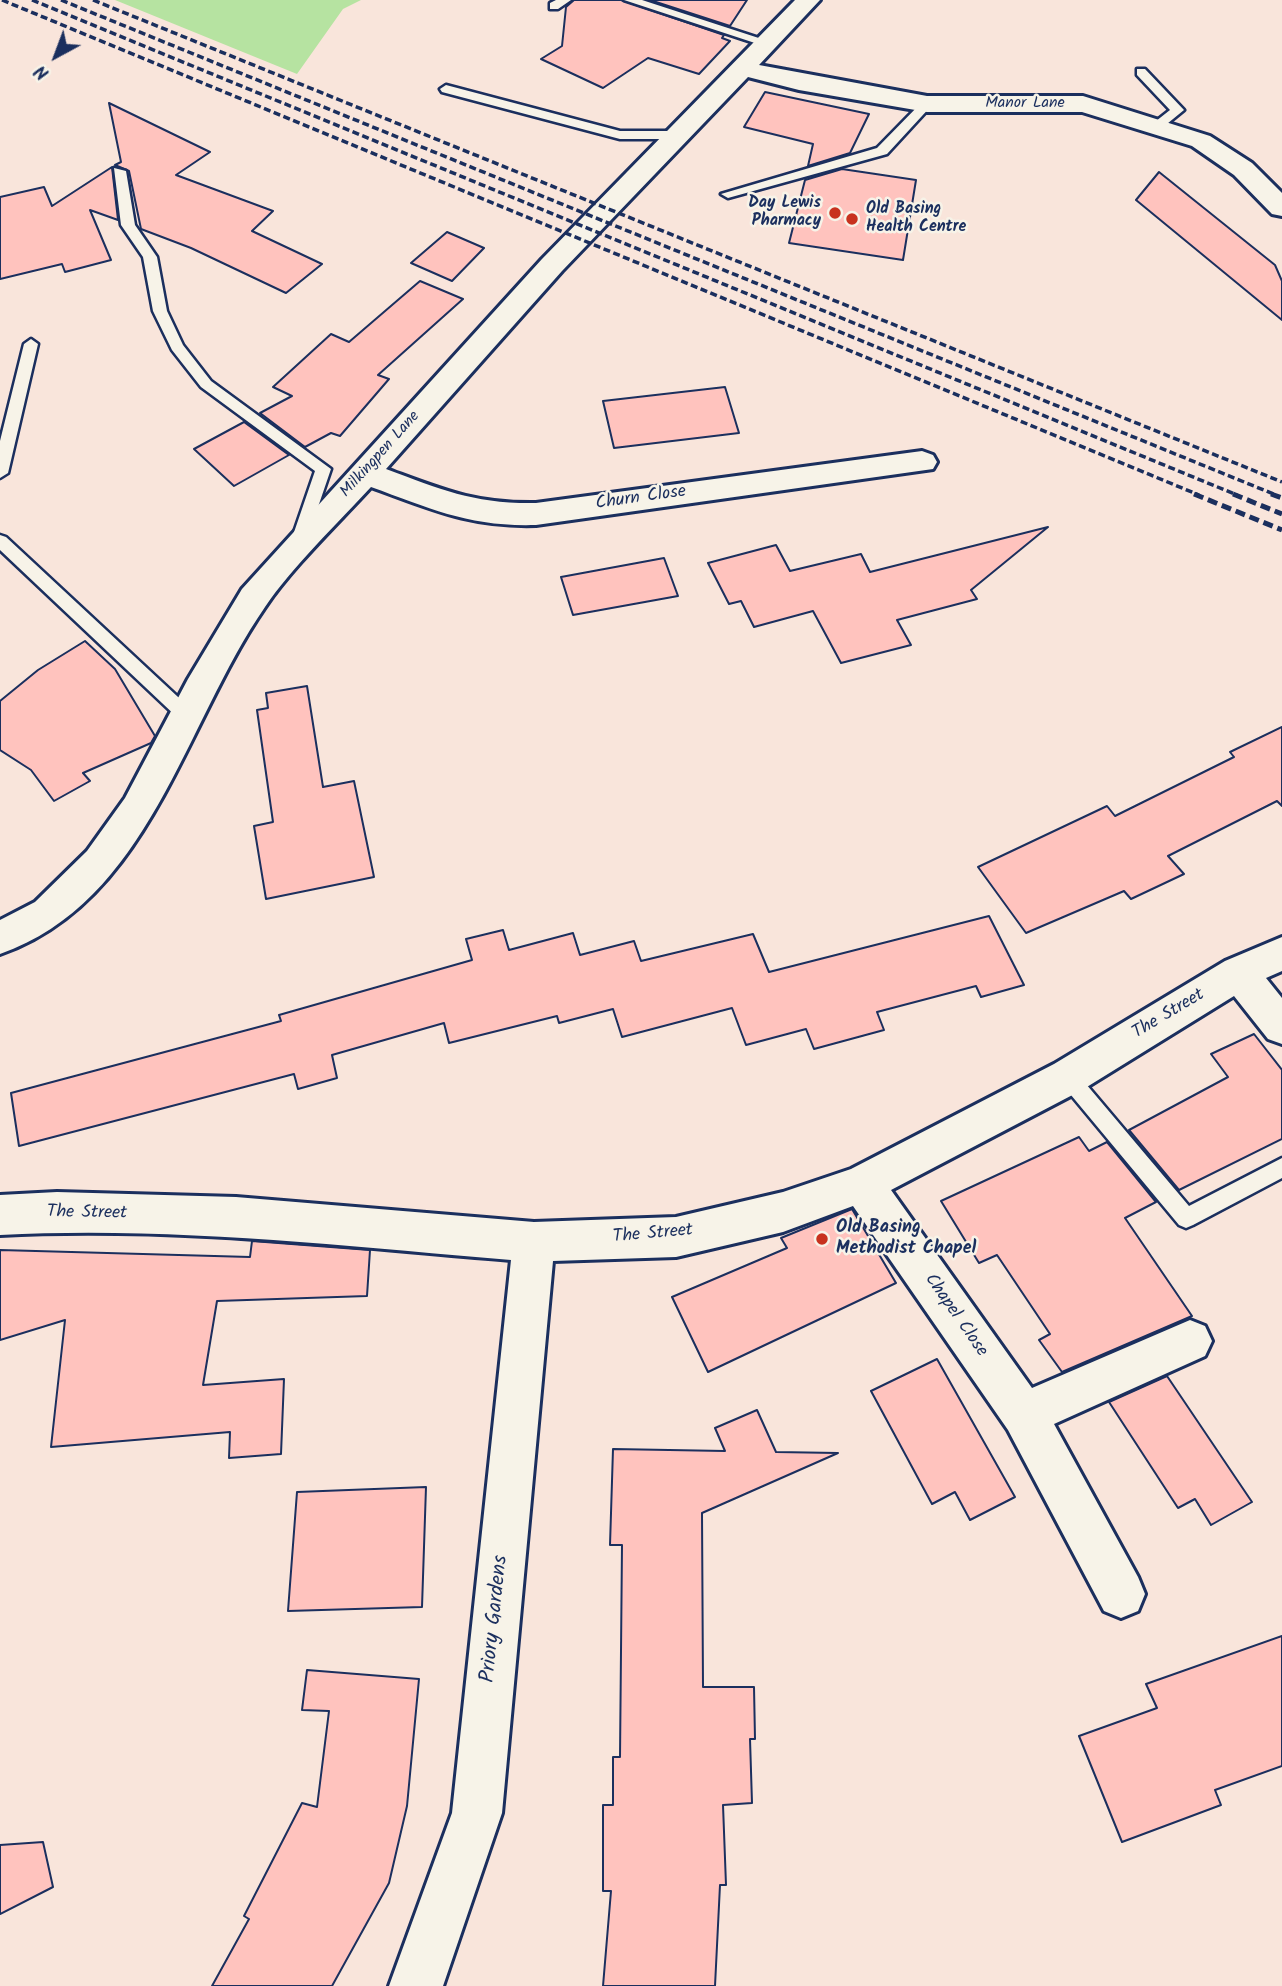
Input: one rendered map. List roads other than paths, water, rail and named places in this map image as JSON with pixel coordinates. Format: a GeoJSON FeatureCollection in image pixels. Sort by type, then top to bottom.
{"type":"FeatureCollection","features":[{"type":"Feature","properties":{"kind":"street","name":"Milkingpen Lane"},"geometry":{"type":"LineString","coordinates":[[0,938],[48,913],[100,862],[138,808],[186,715],[254,597],[551,265],[808,0]]}},
{"type":"Feature","properties":{"kind":"street","name":"Manor Lane"},"geometry":{"type":"LineString","coordinates":[[741,68],[799,82],[927,104],[1083,104],[1157,124],[1201,141],[1243,169],[1282,208]]}},
{"type":"Feature","properties":{"kind":"street","name":"Churn Close"},"geometry":{"type":"LineString","coordinates":[[365,473],[461,508],[496,515],[536,514],[922,463]]}},
{"type":"Feature","properties":{"kind":"street","name":"The Street"},"geometry":{"type":"LineString","coordinates":[[0,1215],[57,1212],[236,1217],[534,1242],[676,1237],[783,1212],[862,1184],[1068,1077],[1239,973],[1282,953]]}},
{"type":"Feature","properties":{"kind":"street"},"geometry":{"type":"LineString","coordinates":[[1239,973],[1282,1027]]}},
{"type":"Feature","properties":{"kind":"street","name":"Chapel Close"},"geometry":{"type":"LineString","coordinates":[[862,1184],[1024,1414],[1121,1594]]}},
{"type":"Feature","properties":{"kind":"street","name":"Priory Gardens"},"geometry":{"type":"LineString","coordinates":[[416,1986],[477,1813],[534,1242]]}},
{"type":"Feature","properties":{"kind":"street"},"geometry":{"type":"LineString","coordinates":[[1024,1414],[1190,1341]]}},
{"type":"Feature","properties":{"kind":"lane"},"geometry":{"type":"LineString","coordinates":[[630,0],[765,42]]}},
{"type":"Feature","properties":{"kind":"lane"},"geometry":{"type":"LineString","coordinates":[[1140,72],[1178,110],[1157,124]]}},
{"type":"Feature","properties":{"kind":"lane"},"geometry":{"type":"LineString","coordinates":[[446,89],[620,135],[676,135]]}},
{"type":"Feature","properties":{"kind":"lane"},"geometry":{"type":"LineString","coordinates":[[728,194],[882,151],[927,104]]}},
{"type":"Feature","properties":{"kind":"lane"},"geometry":{"type":"LineString","coordinates":[[119,171],[128,225],[150,257],[160,311],[177,347],[206,384],[323,469],[295,552]]}},
{"type":"Feature","properties":{"kind":"lane"},"geometry":{"type":"LineString","coordinates":[[0,473],[31,344]]}},
{"type":"Feature","properties":{"kind":"lane"},"geometry":{"type":"LineString","coordinates":[[0,541],[186,715]]}},
{"type":"Feature","properties":{"kind":"lane"},"geometry":{"type":"LineString","coordinates":[[1068,1077],[1186,1218],[1282,1167]]}},
{"type":"Feature","properties":{"kind":"railway"},"geometry":{"type":"LineString","coordinates":[[2,0],[1199,495]]}},
{"type":"Feature","properties":{"kind":"railway"},"geometry":{"type":"LineString","coordinates":[[32,0],[1237,495]]}},
{"type":"Feature","properties":{"kind":"railway"},"geometry":{"type":"LineString","coordinates":[[61,0],[1276,495]]}},
{"type":"Feature","properties":{"kind":"railway"},"geometry":{"type":"LineString","coordinates":[[93,0],[1282,482]]}},
{"type":"Feature","properties":{"kind":"railway"},"geometry":{"type":"LineString","coordinates":[[1194,494],[1282,530]]}},
{"type":"Feature","properties":{"kind":"railway"},"geometry":{"type":"LineString","coordinates":[[1233,494],[1282,514]]}},
{"type":"Feature","properties":{"kind":"railway"},"geometry":{"type":"LineString","coordinates":[[1271,494],[1282,498]]}},
{"type":"Feature","properties":{"kind":"place","name":"Day Lewis Pharmacy"},"geometry":{"type":"Point","coordinates":[835,213]}},
{"type":"Feature","properties":{"kind":"place","name":"Old Basing Health Centre"},"geometry":{"type":"Point","coordinates":[852,219]}},
{"type":"Feature","properties":{"kind":"place","name":"Old Basing Methodist Chapel"},"geometry":{"type":"Point","coordinates":[822,1239]}}]}
